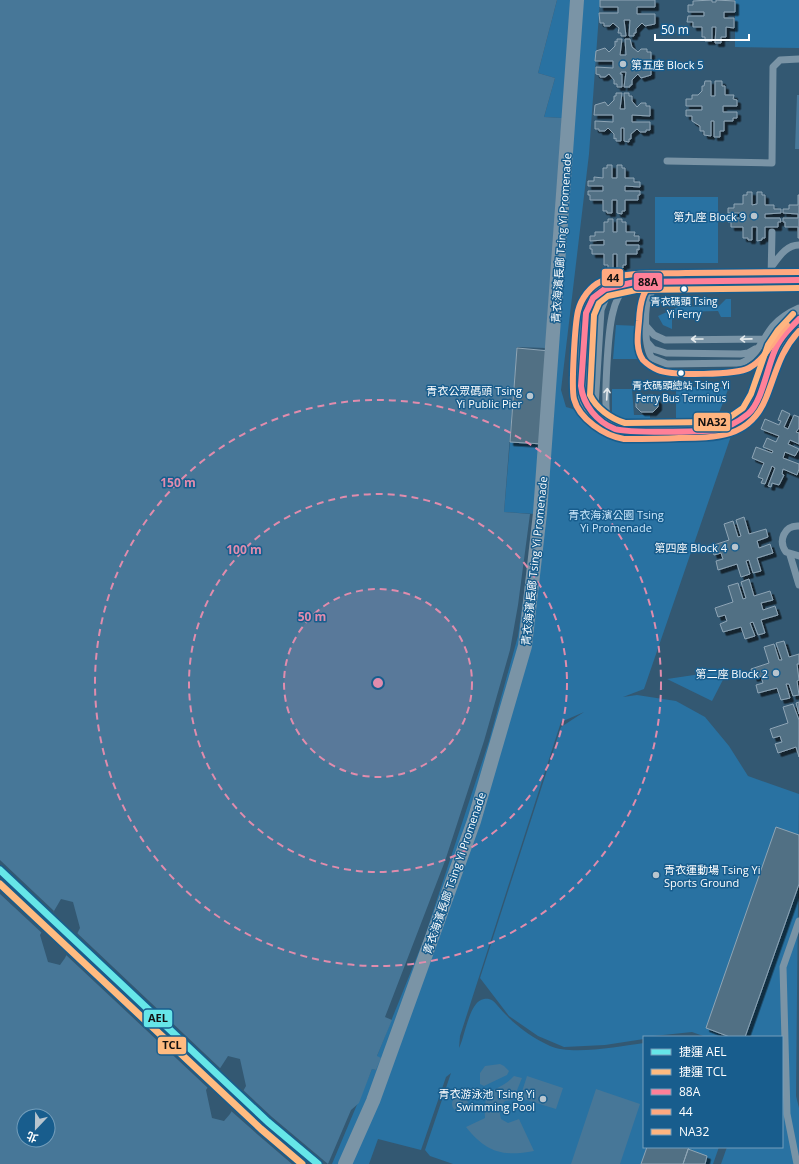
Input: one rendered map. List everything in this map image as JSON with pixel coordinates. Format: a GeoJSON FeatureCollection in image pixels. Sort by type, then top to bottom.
{"type":"FeatureCollection","features":[{"type":"Feature","properties":{"kind":"street","name":"青衣海濱長廊 Tsing Yi Promenade"},"geometry":{"type":"LineString","coordinates":[[345,1164],[373,1101],[474,821],[525,646],[540,513],[577,0]]}},
{"type":"Feature","properties":{"kind":"street"},"geometry":{"type":"LineString","coordinates":[[799,280],[772,273],[664,282],[628,283],[612,286],[599,292],[593,298],[586,314],[581,386],[582,397],[586,406],[599,419],[616,429],[624,431],[715,430],[734,424],[749,413],[758,397],[775,349],[784,335],[799,319]]}},
{"type":"Feature","properties":{"kind":"lane"},"geometry":{"type":"LineString","coordinates":[[667,160],[772,163],[773,67],[780,60],[799,59]]}},
{"type":"Feature","properties":{"kind":"lane"},"geometry":{"type":"LineString","coordinates":[[772,232],[772,273]]}},
{"type":"Feature","properties":{"kind":"lane"},"geometry":{"type":"LineString","coordinates":[[772,273],[783,251],[795,245],[799,245]]}},
{"type":"Feature","properties":{"kind":"lane"},"geometry":{"type":"LineString","coordinates":[[664,282],[656,287],[647,304],[646,326],[648,353],[652,358],[667,364],[741,363],[750,358],[758,346]]}},
{"type":"Feature","properties":{"kind":"lane"},"geometry":{"type":"LineString","coordinates":[[616,429],[609,424],[606,407],[611,320],[618,298],[628,283]]}},
{"type":"Feature","properties":{"kind":"lane"},"geometry":{"type":"LineString","coordinates":[[647,342],[652,349],[659,352],[675,354],[748,353],[754,351],[774,325],[790,312],[799,308]]}},
{"type":"Feature","properties":{"kind":"lane"},"geometry":{"type":"LineString","coordinates":[[646,326],[654,336],[665,340],[764,339]]}},
{"type":"Feature","properties":{"kind":"lane"},"geometry":{"type":"LineString","coordinates":[[799,526],[790,527],[786,530],[782,539],[784,548],[790,555],[799,585]]}},
{"type":"Feature","properties":{"kind":"lane"},"geometry":{"type":"LineString","coordinates":[[790,555],[799,556]]}},
{"type":"Feature","properties":{"kind":"lane"},"geometry":{"type":"LineString","coordinates":[[797,1164],[787,1114],[783,967],[799,921]]}},
{"type":"Feature","properties":{"kind":"green space","name":"青衣海濱公園 Tsing Yi Promenade"},"geometry":{"type":"Polygon","coordinates":[[[557,0],[600,0],[589,154],[561,390],[566,407],[612,420],[612,389],[632,389],[634,415],[650,415],[650,426],[637,427],[683,439],[706,440],[731,436],[644,689],[623,697],[637,695],[676,701],[705,717],[729,746],[748,776],[799,794],[796,1096],[799,1108],[799,1164],[721,1164],[727,1148],[783,1148],[783,1036],[703,1036],[692,1032],[643,1036],[643,1039],[605,1045],[564,1047],[538,1036],[509,1016],[480,978],[561,727],[584,712],[561,722],[460,1036],[459,1048],[471,1012],[479,1001],[484,999],[490,999],[495,1002],[509,1018],[535,1038],[559,1049],[583,1050],[643,1043],[643,1148],[719,1148],[713,1164],[453,1164],[430,1156],[425,1150],[451,1073],[446,1077],[421,1150],[378,1139],[369,1164],[332,1164],[372,1069],[376,1070],[377,1056],[424,939],[489,741],[518,636],[535,514],[504,512],[510,442],[543,444],[562,118],[544,117],[555,78],[538,73],[557,0]]]}},
{"type":"Feature","properties":{"kind":"green space"},"geometry":{"type":"Polygon","coordinates":[[[735,0],[799,0],[799,48],[735,47],[735,0]]]}},
{"type":"Feature","properties":{"kind":"green space"},"geometry":{"type":"Polygon","coordinates":[[[655,197],[718,197],[718,263],[655,263],[655,197]]]}},
{"type":"Feature","properties":{"kind":"green space"},"geometry":{"type":"Polygon","coordinates":[[[726,299],[731,299],[731,317],[721,317],[718,311],[678,312],[672,318],[672,329],[663,325],[658,316],[678,307],[719,306],[726,299]]]}},
{"type":"Feature","properties":{"kind":"green space"},"geometry":{"type":"Polygon","coordinates":[[[616,325],[639,326],[639,354],[646,359],[613,359],[616,325]]]}},
{"type":"Feature","properties":{"kind":"green space"},"geometry":{"type":"Polygon","coordinates":[[[676,387],[729,387],[714,426],[699,426],[698,420],[684,420],[684,426],[676,426],[676,387]]]}},
{"type":"Feature","properties":{"kind":"green space"},"geometry":{"type":"Polygon","coordinates":[[[728,670],[712,701],[667,679],[728,670]]]}},
{"type":"Feature","properties":{"kind":"shaded area"},"geometry":{"type":"Polygon","coordinates":[[[0,0],[557,0],[538,73],[555,78],[544,117],[562,118],[546,348],[517,347],[504,512],[530,514],[518,605],[510,650],[484,741],[445,861],[385,1017],[392,1020],[377,1056],[381,1058],[376,1070],[372,1069],[359,1103],[351,1110],[328,1164],[0,1164],[0,0]],[[61,899],[40,935],[48,962],[60,965],[80,928],[73,902],[61,899]],[[228,1056],[206,1090],[212,1118],[224,1121],[230,1114],[246,1086],[240,1059],[228,1056]]]}},
{"type":"Feature","properties":{"kind":"shaded area"},"geometry":{"type":"Polygon","coordinates":[[[797,95],[799,95],[799,149],[795,149],[797,95]]]}},
{"type":"Feature","properties":{"kind":"shaded area"},"geometry":{"type":"Polygon","coordinates":[[[500,1064],[509,1071],[507,1075],[484,1086],[480,1084],[480,1073],[485,1066],[500,1064]]]}},
{"type":"Feature","properties":{"kind":"shaded area"},"geometry":{"type":"Polygon","coordinates":[[[514,1076],[522,1078],[513,1100],[505,1101],[502,1105],[500,1111],[501,1119],[508,1123],[519,1119],[534,1151],[523,1153],[504,1153],[488,1147],[473,1135],[466,1127],[485,1118],[486,1099],[489,1094],[508,1082],[514,1076]]]}},
{"type":"Feature","properties":{"kind":"shaded area"},"geometry":{"type":"Polygon","coordinates":[[[527,1076],[563,1088],[556,1109],[520,1098],[527,1076]]]}},
{"type":"Feature","properties":{"kind":"shaded area"},"geometry":{"type":"Polygon","coordinates":[[[596,1089],[640,1104],[620,1164],[571,1164],[596,1089]]]}},
{"type":"Feature","properties":{"kind":"shaded area"},"geometry":{"type":"Polygon","coordinates":[[[460,1096],[466,1098],[468,1104],[466,1110],[460,1112],[454,1110],[452,1104],[454,1098],[460,1096]]]}},
{"type":"Feature","properties":{"kind":"pier"},"geometry":{"type":"Polygon","coordinates":[[[0,860],[54,911],[43,934],[0,894],[0,860]]]}},
{"type":"Feature","properties":{"kind":"pier"},"geometry":{"type":"Polygon","coordinates":[[[76,932],[221,1069],[209,1089],[65,954],[76,932]]]}},
{"type":"Feature","properties":{"kind":"pier"},"geometry":{"type":"Polygon","coordinates":[[[242,1089],[272,1117],[328,1164],[292,1164],[257,1134],[230,1110],[242,1089]]]}},
{"type":"Feature","properties":{"kind":"building"},"geometry":{"type":"Polygon","coordinates":[[[600,0],[655,0],[655,7],[637,7],[637,14],[655,14],[655,24],[645,26],[642,23],[636,29],[634,36],[629,36],[630,20],[624,20],[626,36],[621,36],[621,33],[618,33],[619,28],[613,23],[610,26],[604,26],[604,23],[600,23],[599,13],[618,13],[618,7],[600,7],[600,0]]]}},
{"type":"Feature","properties":{"kind":"building"},"geometry":{"type":"Polygon","coordinates":[[[712,0],[712,2],[716,2],[716,0],[735,1],[735,12],[724,12],[724,18],[734,18],[734,28],[726,27],[726,37],[721,37],[721,43],[715,43],[716,27],[712,27],[712,41],[705,41],[705,37],[702,37],[702,27],[693,27],[693,22],[687,22],[688,16],[704,16],[704,12],[688,12],[688,5],[693,5],[693,1],[712,0]]]}},
{"type":"Feature","properties":{"kind":"building","name":"第五座 Block 5"},"geometry":{"type":"Polygon","coordinates":[[[617,39],[622,39],[620,55],[626,55],[625,39],[630,39],[632,47],[638,52],[641,49],[647,49],[647,52],[651,52],[651,62],[632,61],[632,68],[651,68],[651,75],[641,78],[638,74],[632,80],[632,85],[630,85],[630,87],[624,87],[626,72],[621,72],[620,74],[622,74],[622,87],[617,87],[617,84],[614,84],[614,80],[609,74],[605,77],[600,77],[600,75],[596,74],[596,67],[613,68],[613,61],[595,61],[596,51],[605,48],[609,52],[615,46],[615,41],[617,42],[617,39]]]}},
{"type":"Feature","properties":{"kind":"building"},"geometry":{"type":"Polygon","coordinates":[[[705,81],[711,81],[711,96],[715,96],[715,81],[722,81],[722,86],[725,86],[725,95],[734,95],[733,99],[737,100],[737,106],[723,106],[723,112],[737,112],[737,118],[733,118],[733,121],[724,121],[724,131],[720,131],[720,137],[714,137],[714,121],[711,121],[711,136],[704,135],[704,131],[700,131],[700,126],[692,121],[692,116],[686,116],[686,110],[702,110],[702,106],[686,106],[686,99],[692,99],[692,95],[698,95],[702,91],[702,86],[704,86],[705,81]]]}},
{"type":"Feature","properties":{"kind":"building"},"geometry":{"type":"Polygon","coordinates":[[[616,93],[622,93],[620,109],[625,109],[624,93],[629,93],[629,96],[632,96],[632,101],[637,107],[641,103],[646,103],[646,106],[650,106],[650,116],[632,115],[632,122],[650,122],[650,130],[640,132],[637,129],[631,134],[631,139],[629,139],[629,142],[624,141],[624,128],[621,128],[621,141],[616,141],[616,138],[614,139],[614,134],[608,128],[605,131],[595,129],[595,121],[613,122],[613,115],[594,115],[595,105],[605,102],[608,106],[614,100],[616,93]]]}},
{"type":"Feature","properties":{"kind":"building"},"geometry":{"type":"Polygon","coordinates":[[[607,165],[612,165],[612,178],[617,178],[617,165],[622,165],[622,168],[625,168],[625,178],[634,178],[634,182],[640,182],[640,187],[625,186],[625,191],[640,191],[640,195],[638,195],[638,200],[625,200],[625,211],[622,211],[622,214],[617,213],[617,200],[612,200],[612,213],[607,213],[607,211],[603,211],[603,200],[590,200],[590,195],[588,195],[588,191],[603,191],[603,186],[588,186],[588,181],[594,181],[594,177],[603,178],[603,168],[607,168],[607,165]]]}},
{"type":"Feature","properties":{"kind":"building","name":"第九座 Block 9"},"geometry":{"type":"Polygon","coordinates":[[[747,192],[752,192],[752,205],[757,204],[757,192],[762,192],[762,195],[765,195],[765,205],[774,205],[774,209],[781,209],[781,213],[765,214],[765,218],[780,218],[781,222],[778,222],[778,227],[765,227],[765,238],[762,238],[762,240],[757,241],[757,227],[752,227],[752,240],[748,240],[748,238],[743,238],[743,227],[731,227],[731,222],[728,222],[728,218],[743,218],[743,213],[728,213],[728,208],[734,208],[734,204],[743,204],[743,195],[747,195],[747,192]]]}},
{"type":"Feature","properties":{"kind":"building"},"geometry":{"type":"Polygon","coordinates":[[[798,195],[799,238],[798,227],[785,227],[785,222],[783,222],[783,218],[798,218],[798,214],[783,213],[783,209],[789,209],[789,205],[798,205],[798,195]]]}},
{"type":"Feature","properties":{"kind":"building"},"geometry":{"type":"Polygon","coordinates":[[[608,219],[613,219],[613,232],[617,232],[617,219],[622,219],[622,222],[626,222],[626,232],[635,232],[634,236],[639,236],[639,241],[626,241],[626,245],[639,245],[639,250],[637,249],[637,254],[626,254],[626,265],[623,265],[623,268],[617,268],[617,254],[613,254],[613,268],[608,268],[608,265],[604,265],[604,254],[592,254],[592,249],[590,249],[590,245],[604,245],[604,240],[590,241],[590,236],[595,236],[595,232],[604,232],[604,222],[608,222],[608,219]]]}},
{"type":"Feature","properties":{"kind":"building","name":"青衣公眾碼頭 Tsing Yi Public Pier"},"geometry":{"type":"Polygon","coordinates":[[[517,348],[550,351],[543,444],[510,442],[517,348]]]}},
{"type":"Feature","properties":{"kind":"building"},"geometry":{"type":"Polygon","coordinates":[[[653,395],[658,401],[658,407],[653,412],[641,412],[636,407],[636,401],[641,396],[653,395]]]}},
{"type":"Feature","properties":{"kind":"building"},"geometry":{"type":"Polygon","coordinates":[[[782,410],[790,414],[784,427],[788,429],[794,415],[799,417],[799,428],[796,432],[799,433],[799,444],[790,440],[788,444],[799,449],[795,456],[785,452],[783,458],[799,464],[799,469],[797,475],[783,469],[782,474],[784,475],[779,485],[772,483],[771,487],[768,486],[775,468],[772,466],[765,484],[761,483],[763,479],[758,477],[764,463],[752,458],[756,447],[772,453],[773,451],[763,447],[767,438],[776,442],[779,436],[761,429],[765,419],[779,425],[781,421],[778,420],[782,410]]]}},
{"type":"Feature","properties":{"kind":"building","name":"第四座 Block 4"},"geometry":{"type":"Polygon","coordinates":[[[744,517],[749,534],[766,529],[768,537],[757,541],[759,548],[770,544],[773,553],[757,558],[761,571],[753,573],[749,560],[746,561],[750,574],[741,577],[737,564],[718,570],[716,561],[723,559],[721,553],[714,555],[711,546],[729,540],[724,524],[733,521],[738,537],[741,536],[736,520],[744,517]]]}},
{"type":"Feature","properties":{"kind":"building"},"geometry":{"type":"Polygon","coordinates":[[[749,579],[754,596],[770,591],[773,600],[761,603],[763,610],[775,606],[778,615],[761,620],[765,633],[758,635],[753,622],[750,623],[755,636],[745,639],[741,627],[723,632],[720,624],[727,621],[725,615],[718,617],[715,608],[733,602],[728,586],[738,583],[743,599],[746,598],[741,582],[749,579]]]}},
{"type":"Feature","properties":{"kind":"building","name":"第二座 Block 2"},"geometry":{"type":"Polygon","coordinates":[[[784,641],[789,657],[799,654],[799,664],[797,664],[799,680],[797,681],[799,695],[793,696],[789,684],[786,684],[790,698],[781,700],[777,688],[758,693],[756,685],[763,683],[761,676],[754,678],[751,669],[769,663],[764,647],[774,644],[779,660],[782,660],[776,643],[784,641]]]}},
{"type":"Feature","properties":{"kind":"building"},"geometry":{"type":"Polygon","coordinates":[[[799,702],[799,714],[796,703],[799,702]]]}},
{"type":"Feature","properties":{"kind":"building"},"geometry":{"type":"Polygon","coordinates":[[[793,704],[799,720],[799,757],[796,747],[778,753],[775,744],[782,742],[780,736],[773,738],[770,729],[788,723],[783,707],[793,704]]]}},
{"type":"Feature","properties":{"kind":"building"},"geometry":{"type":"Polygon","coordinates":[[[776,827],[799,835],[799,884],[745,1036],[727,1036],[706,1028],[776,827]]]}},
{"type":"Feature","properties":{"kind":"building"},"geometry":{"type":"Polygon","coordinates":[[[647,1148],[689,1148],[683,1164],[641,1164],[647,1148]]]}},
{"type":"Feature","properties":{"kind":"building"},"geometry":{"type":"Polygon","coordinates":[[[688,1149],[707,1156],[705,1164],[683,1164],[688,1149]]]}},
{"type":"Feature","properties":{"kind":"metro line","name":"AEL"},"geometry":{"type":"LineString","coordinates":[[0,870],[268,1122],[318,1164]]}},
{"type":"Feature","properties":{"kind":"metro line","name":"TCL"},"geometry":{"type":"LineString","coordinates":[[0,884],[261,1129],[302,1164]]}},
{"type":"Feature","properties":{"kind":"transit line","name":"44"},"geometry":{"type":"LineString","coordinates":[[799,272],[633,274],[612,278],[598,283],[587,293],[581,302],[578,311],[574,355],[574,399],[581,413],[587,420],[601,430],[624,439],[706,437],[730,433],[751,421],[759,411],[766,398],[783,354],[787,346],[799,331]]}},
{"type":"Feature","properties":{"kind":"transit line","name":"44"},"geometry":{"type":"LineString","coordinates":[[659,276],[649,285],[643,296],[640,307],[638,331],[640,356],[650,366],[658,370],[676,373],[704,374],[731,372],[749,368],[765,354],[787,325]]}},
{"type":"Feature","properties":{"kind":"transit line","name":"88A"},"geometry":{"type":"LineString","coordinates":[[799,280],[635,282],[605,289],[593,298],[586,313],[581,386],[582,393],[592,412],[602,422],[615,429],[648,432],[680,432],[707,431],[724,428],[740,420],[753,409],[761,393],[777,346],[786,333],[799,319]]}},
{"type":"Feature","properties":{"kind":"transit line","name":"NA32"},"geometry":{"type":"LineString","coordinates":[[793,314],[778,330],[768,345],[751,394],[743,408],[730,417],[714,422],[625,423],[614,419],[600,409],[590,395],[594,315],[599,303],[608,296],[636,290],[799,288]]}},
{"type":"Feature","properties":{"kind":"place","name":"第五座 Block 5"},"geometry":{"type":"Point","coordinates":[623,64]}},
{"type":"Feature","properties":{"kind":"place","name":"第九座 Block 9"},"geometry":{"type":"Point","coordinates":[754,216]}},
{"type":"Feature","properties":{"kind":"place","name":"青衣碼頭 Tsing Yi Ferry"},"geometry":{"type":"Point","coordinates":[684,289]}},
{"type":"Feature","properties":{"kind":"place","name":"青衣碼頭總站 Tsing Yi Ferry Bus Terminus"},"geometry":{"type":"Point","coordinates":[681,373]}},
{"type":"Feature","properties":{"kind":"place","name":"青衣公眾碼頭 Tsing Yi Public Pier"},"geometry":{"type":"Point","coordinates":[530,396]}},
{"type":"Feature","properties":{"kind":"place","name":"第四座 Block 4"},"geometry":{"type":"Point","coordinates":[735,547]}},
{"type":"Feature","properties":{"kind":"place","name":"第二座 Block 2"},"geometry":{"type":"Point","coordinates":[776,673]}},
{"type":"Feature","properties":{"kind":"place","name":"青衣運動場 Tsing Yi Sports Ground"},"geometry":{"type":"Point","coordinates":[656,875]}},
{"type":"Feature","properties":{"kind":"place","name":"青衣游泳池 Tsing Yi Swimming Pool"},"geometry":{"type":"Point","coordinates":[543,1099]}}]}
